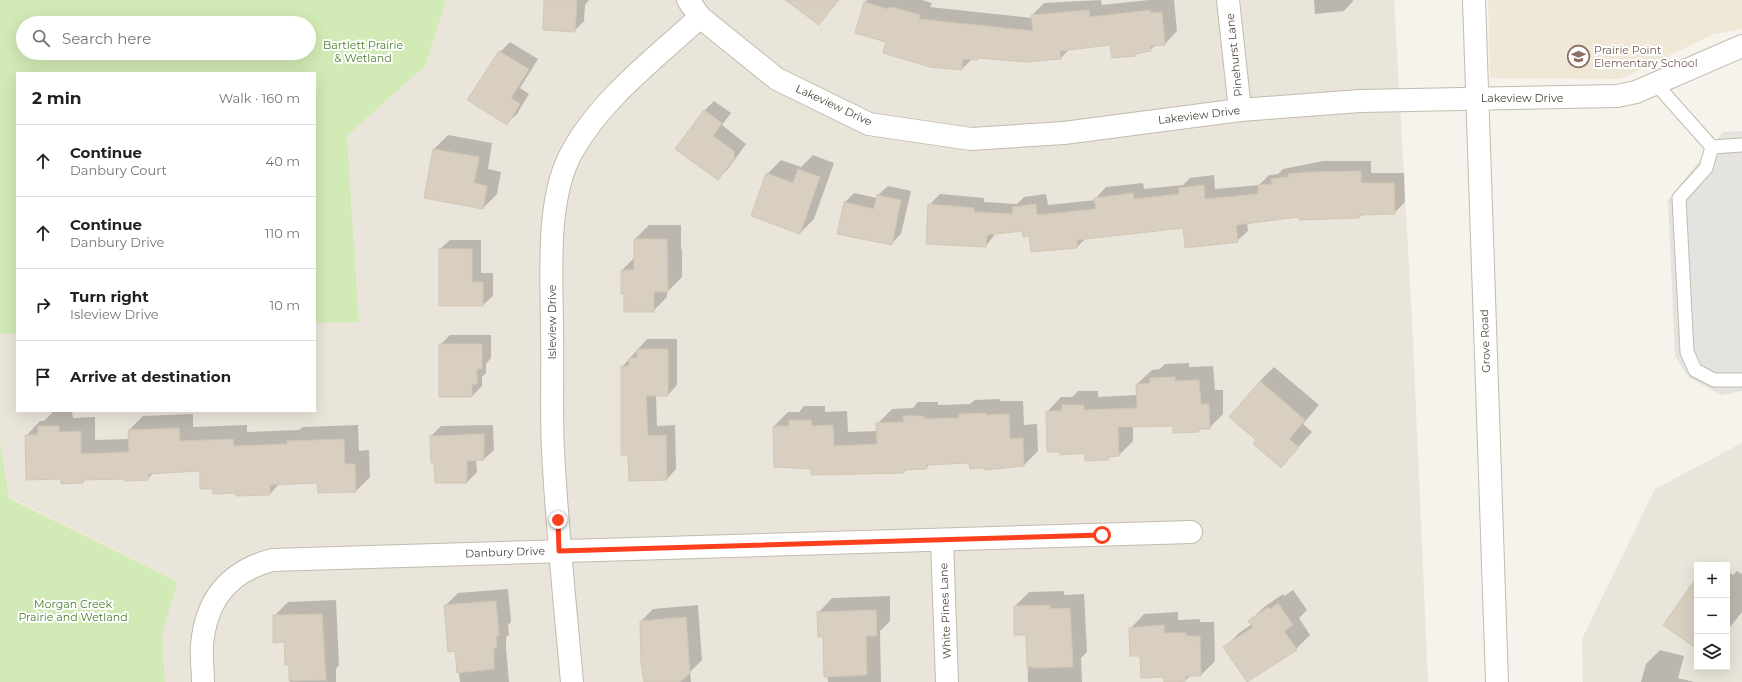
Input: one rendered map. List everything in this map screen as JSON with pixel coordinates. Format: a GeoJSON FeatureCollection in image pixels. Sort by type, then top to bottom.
{"type":"FeatureCollection","features":[{"type":"Feature","properties":{"kind":"street","name":"Pinehurst Lane"},"geometry":{"type":"LineString","coordinates":[[1228,0],[1240,110]]}},
{"type":"Feature","properties":{"kind":"street","name":"Grove Road"},"geometry":{"type":"LineString","coordinates":[[1474,0],[1497,682]]}},
{"type":"Feature","properties":{"kind":"street","name":"Lakeview Drive"},"geometry":{"type":"LineString","coordinates":[[694,8],[777,79],[869,124],[971,139],[1064,133],[1240,110],[1360,101],[1617,96],[1636,92],[1742,46]]}},
{"type":"Feature","properties":{"kind":"street","name":"Isleview Drive"},"geometry":{"type":"LineString","coordinates":[[572,682],[559,551],[553,449],[551,234],[559,186],[572,151],[589,124],[694,8]]}},
{"type":"Feature","properties":{"kind":"street","name":"Danbury Drive"},"geometry":{"type":"LineString","coordinates":[[203,682],[202,645],[212,602],[223,587],[239,573],[254,565],[272,560],[1191,532]]}},
{"type":"Feature","properties":{"kind":"street","name":"White Pines Lane"},"geometry":{"type":"LineString","coordinates":[[942,540],[947,682]]}},
{"type":"Feature","properties":{"kind":"lane"},"geometry":{"type":"LineString","coordinates":[[1655,83],[1712,146],[1742,145]]}},
{"type":"Feature","properties":{"kind":"lane"},"geometry":{"type":"LineString","coordinates":[[1712,146],[1706,168],[1679,198],[1687,352],[1695,370],[1714,380],[1742,380]]}},
{"type":"Feature","properties":{"kind":"shaded area"},"geometry":{"type":"Polygon","coordinates":[[[446,0],[1394,0],[1412,318],[1428,682],[165,682],[162,634],[178,582],[9,497],[0,441],[0,334],[16,333],[16,412],[316,412],[316,323],[359,321],[347,136],[426,65],[446,0]]]}},
{"type":"Feature","properties":{"kind":"shaded area","name":"Prairie Point Elementary School"},"geometry":{"type":"Polygon","coordinates":[[[1488,0],[1742,0],[1742,29],[1714,34],[1620,79],[1490,78],[1488,0]]]}},
{"type":"Feature","properties":{"kind":"shaded area"},"geometry":{"type":"Polygon","coordinates":[[[1742,131],[1742,391],[1721,395],[1688,377],[1675,356],[1668,200],[1723,132],[1742,131]]]}},
{"type":"Feature","properties":{"kind":"shaded area"},"geometry":{"type":"Polygon","coordinates":[[[1742,443],[1742,682],[1583,682],[1582,639],[1655,489],[1742,443]]]}},
{"type":"Feature","properties":{"kind":"green space","name":"Bartlett Prairie & Wetland"},"geometry":{"type":"Polygon","coordinates":[[[0,0],[446,0],[426,65],[347,136],[359,322],[316,323],[316,72],[16,72],[16,333],[0,334],[0,0]]]}},
{"type":"Feature","properties":{"kind":"green space","name":"Morgan Creek Prairie and Wetland"},"geometry":{"type":"Polygon","coordinates":[[[0,441],[9,498],[178,582],[162,634],[165,682],[0,682],[0,441]]]}},
{"type":"Feature","properties":{"kind":"building"},"geometry":{"type":"Polygon","coordinates":[[[544,0],[577,0],[575,32],[543,30],[544,0]]]}},
{"type":"Feature","properties":{"kind":"building"},"geometry":{"type":"Polygon","coordinates":[[[785,0],[838,0],[819,25],[785,0]]]}},
{"type":"Feature","properties":{"kind":"building"},"geometry":{"type":"Polygon","coordinates":[[[864,2],[888,9],[889,7],[896,8],[920,15],[919,19],[1033,31],[1031,15],[1089,10],[1090,17],[1150,10],[1150,13],[1162,12],[1165,45],[1150,46],[1151,51],[1135,54],[1136,56],[1112,58],[1110,45],[1060,51],[1061,59],[1025,62],[978,58],[977,60],[963,59],[962,70],[930,67],[883,53],[886,42],[855,33],[864,2]]]}},
{"type":"Feature","properties":{"kind":"building"},"geometry":{"type":"Polygon","coordinates":[[[499,51],[529,69],[511,98],[520,104],[507,125],[467,100],[499,51]]]}},
{"type":"Feature","properties":{"kind":"building"},"geometry":{"type":"Polygon","coordinates":[[[704,110],[722,123],[713,136],[734,151],[734,159],[718,180],[675,149],[704,110]]]}},
{"type":"Feature","properties":{"kind":"building"},"geometry":{"type":"Polygon","coordinates":[[[433,149],[479,157],[474,183],[487,186],[483,209],[424,198],[433,149]]]}},
{"type":"Feature","properties":{"kind":"building"},"geometry":{"type":"Polygon","coordinates":[[[798,169],[820,177],[800,234],[751,216],[766,173],[793,183],[798,169]]]}},
{"type":"Feature","properties":{"kind":"building"},"geometry":{"type":"Polygon","coordinates":[[[1361,171],[1361,183],[1394,183],[1395,214],[1359,215],[1359,218],[1299,220],[1299,217],[1236,225],[1238,242],[1185,248],[1183,228],[1077,240],[1077,248],[1031,252],[1029,236],[1023,237],[1022,231],[987,235],[986,247],[926,244],[928,204],[974,208],[974,212],[1013,214],[1012,207],[1036,204],[1037,215],[1096,209],[1094,198],[1133,193],[1134,199],[1179,194],[1179,188],[1204,185],[1205,199],[1258,194],[1258,185],[1272,184],[1271,179],[1289,177],[1288,174],[1361,171]]]}},
{"type":"Feature","properties":{"kind":"building"},"geometry":{"type":"Polygon","coordinates":[[[877,195],[901,200],[892,245],[837,234],[844,202],[874,209],[877,195]]]}},
{"type":"Feature","properties":{"kind":"building"},"geometry":{"type":"Polygon","coordinates":[[[634,239],[667,239],[668,292],[654,292],[654,312],[624,312],[624,294],[621,294],[621,270],[634,270],[634,239]]]}},
{"type":"Feature","properties":{"kind":"building"},"geometry":{"type":"Polygon","coordinates":[[[439,249],[472,249],[472,282],[483,282],[483,306],[439,306],[439,249]]]}},
{"type":"Feature","properties":{"kind":"building"},"geometry":{"type":"Polygon","coordinates":[[[439,344],[482,344],[482,369],[477,369],[477,384],[472,384],[472,397],[439,397],[439,344]]]}},
{"type":"Feature","properties":{"kind":"building"},"geometry":{"type":"Polygon","coordinates":[[[637,349],[668,349],[668,396],[646,396],[648,436],[666,435],[667,480],[629,481],[628,455],[621,455],[621,366],[629,366],[629,358],[637,358],[637,349]]]}},
{"type":"Feature","properties":{"kind":"building"},"geometry":{"type":"Polygon","coordinates":[[[1175,377],[1175,381],[1199,380],[1201,404],[1209,404],[1210,429],[1198,429],[1199,432],[1173,433],[1173,426],[1118,427],[1119,456],[1108,457],[1108,460],[1085,461],[1084,453],[1060,455],[1060,452],[1047,452],[1046,411],[1062,411],[1062,405],[1084,405],[1084,410],[1137,408],[1136,384],[1150,383],[1150,378],[1175,377]]]}},
{"type":"Feature","properties":{"kind":"building"},"geometry":{"type":"Polygon","coordinates":[[[1260,381],[1305,420],[1289,439],[1299,447],[1281,468],[1253,444],[1256,440],[1229,417],[1260,381]]]}},
{"type":"Feature","properties":{"kind":"building"},"geometry":{"type":"Polygon","coordinates":[[[986,413],[986,415],[1009,414],[1010,439],[1023,438],[1024,466],[985,470],[984,468],[970,469],[969,463],[926,465],[927,469],[904,470],[904,473],[811,475],[811,469],[774,467],[773,426],[789,426],[789,420],[811,420],[812,426],[833,425],[834,446],[877,444],[876,423],[904,422],[903,416],[924,416],[924,419],[959,418],[959,414],[986,413]]]}},
{"type":"Feature","properties":{"kind":"building"},"geometry":{"type":"Polygon","coordinates":[[[38,426],[59,426],[59,432],[81,431],[81,454],[129,452],[128,430],[179,428],[180,441],[233,439],[234,446],[287,444],[287,441],[344,439],[345,464],[355,464],[356,492],[318,493],[317,483],[270,485],[270,495],[236,496],[236,493],[213,494],[213,489],[200,489],[200,471],[148,474],[148,480],[83,480],[83,483],[61,484],[61,479],[26,480],[25,435],[38,435],[38,426]]]}},
{"type":"Feature","properties":{"kind":"building"},"geometry":{"type":"Polygon","coordinates":[[[484,434],[484,460],[467,461],[467,483],[435,483],[434,463],[431,463],[430,436],[484,434]]]}},
{"type":"Feature","properties":{"kind":"building"},"geometry":{"type":"Polygon","coordinates":[[[1694,581],[1694,647],[1663,625],[1694,581]]]}},
{"type":"Feature","properties":{"kind":"building"},"geometry":{"type":"Polygon","coordinates":[[[496,601],[499,635],[496,636],[497,648],[494,648],[494,669],[457,673],[455,651],[448,652],[444,605],[496,601]]]}},
{"type":"Feature","properties":{"kind":"building"},"geometry":{"type":"Polygon","coordinates":[[[1278,603],[1293,625],[1284,631],[1297,650],[1247,682],[1223,647],[1253,627],[1248,621],[1268,607],[1270,609],[1278,603]]]}},
{"type":"Feature","properties":{"kind":"building"},"geometry":{"type":"Polygon","coordinates":[[[1050,605],[1050,609],[1070,608],[1073,667],[1027,667],[1026,635],[1014,635],[1014,606],[1050,605]]]}},
{"type":"Feature","properties":{"kind":"building"},"geometry":{"type":"Polygon","coordinates":[[[876,610],[877,636],[866,636],[867,675],[824,677],[823,637],[818,637],[817,612],[876,610]]]}},
{"type":"Feature","properties":{"kind":"building"},"geometry":{"type":"Polygon","coordinates":[[[322,614],[326,680],[289,681],[289,665],[285,665],[284,642],[273,643],[273,615],[322,614]]]}},
{"type":"Feature","properties":{"kind":"building"},"geometry":{"type":"Polygon","coordinates":[[[686,617],[690,673],[680,682],[644,682],[641,663],[640,621],[686,617]]]}},
{"type":"Feature","properties":{"kind":"building"},"geometry":{"type":"Polygon","coordinates":[[[1164,625],[1164,633],[1186,633],[1186,636],[1200,636],[1201,676],[1186,676],[1186,681],[1175,682],[1164,682],[1164,677],[1141,678],[1140,656],[1130,656],[1129,628],[1164,625]]]}},
{"type":"Feature","properties":{"kind":"place","name":"Prairie Point Elementary School"},"geometry":{"type":"Point","coordinates":[1579,56]}},
{"type":"Feature","properties":{"kind":"route"},"geometry":{"type":"LineString","coordinates":[[558,520],[559,551],[1102,535]]}}]}
